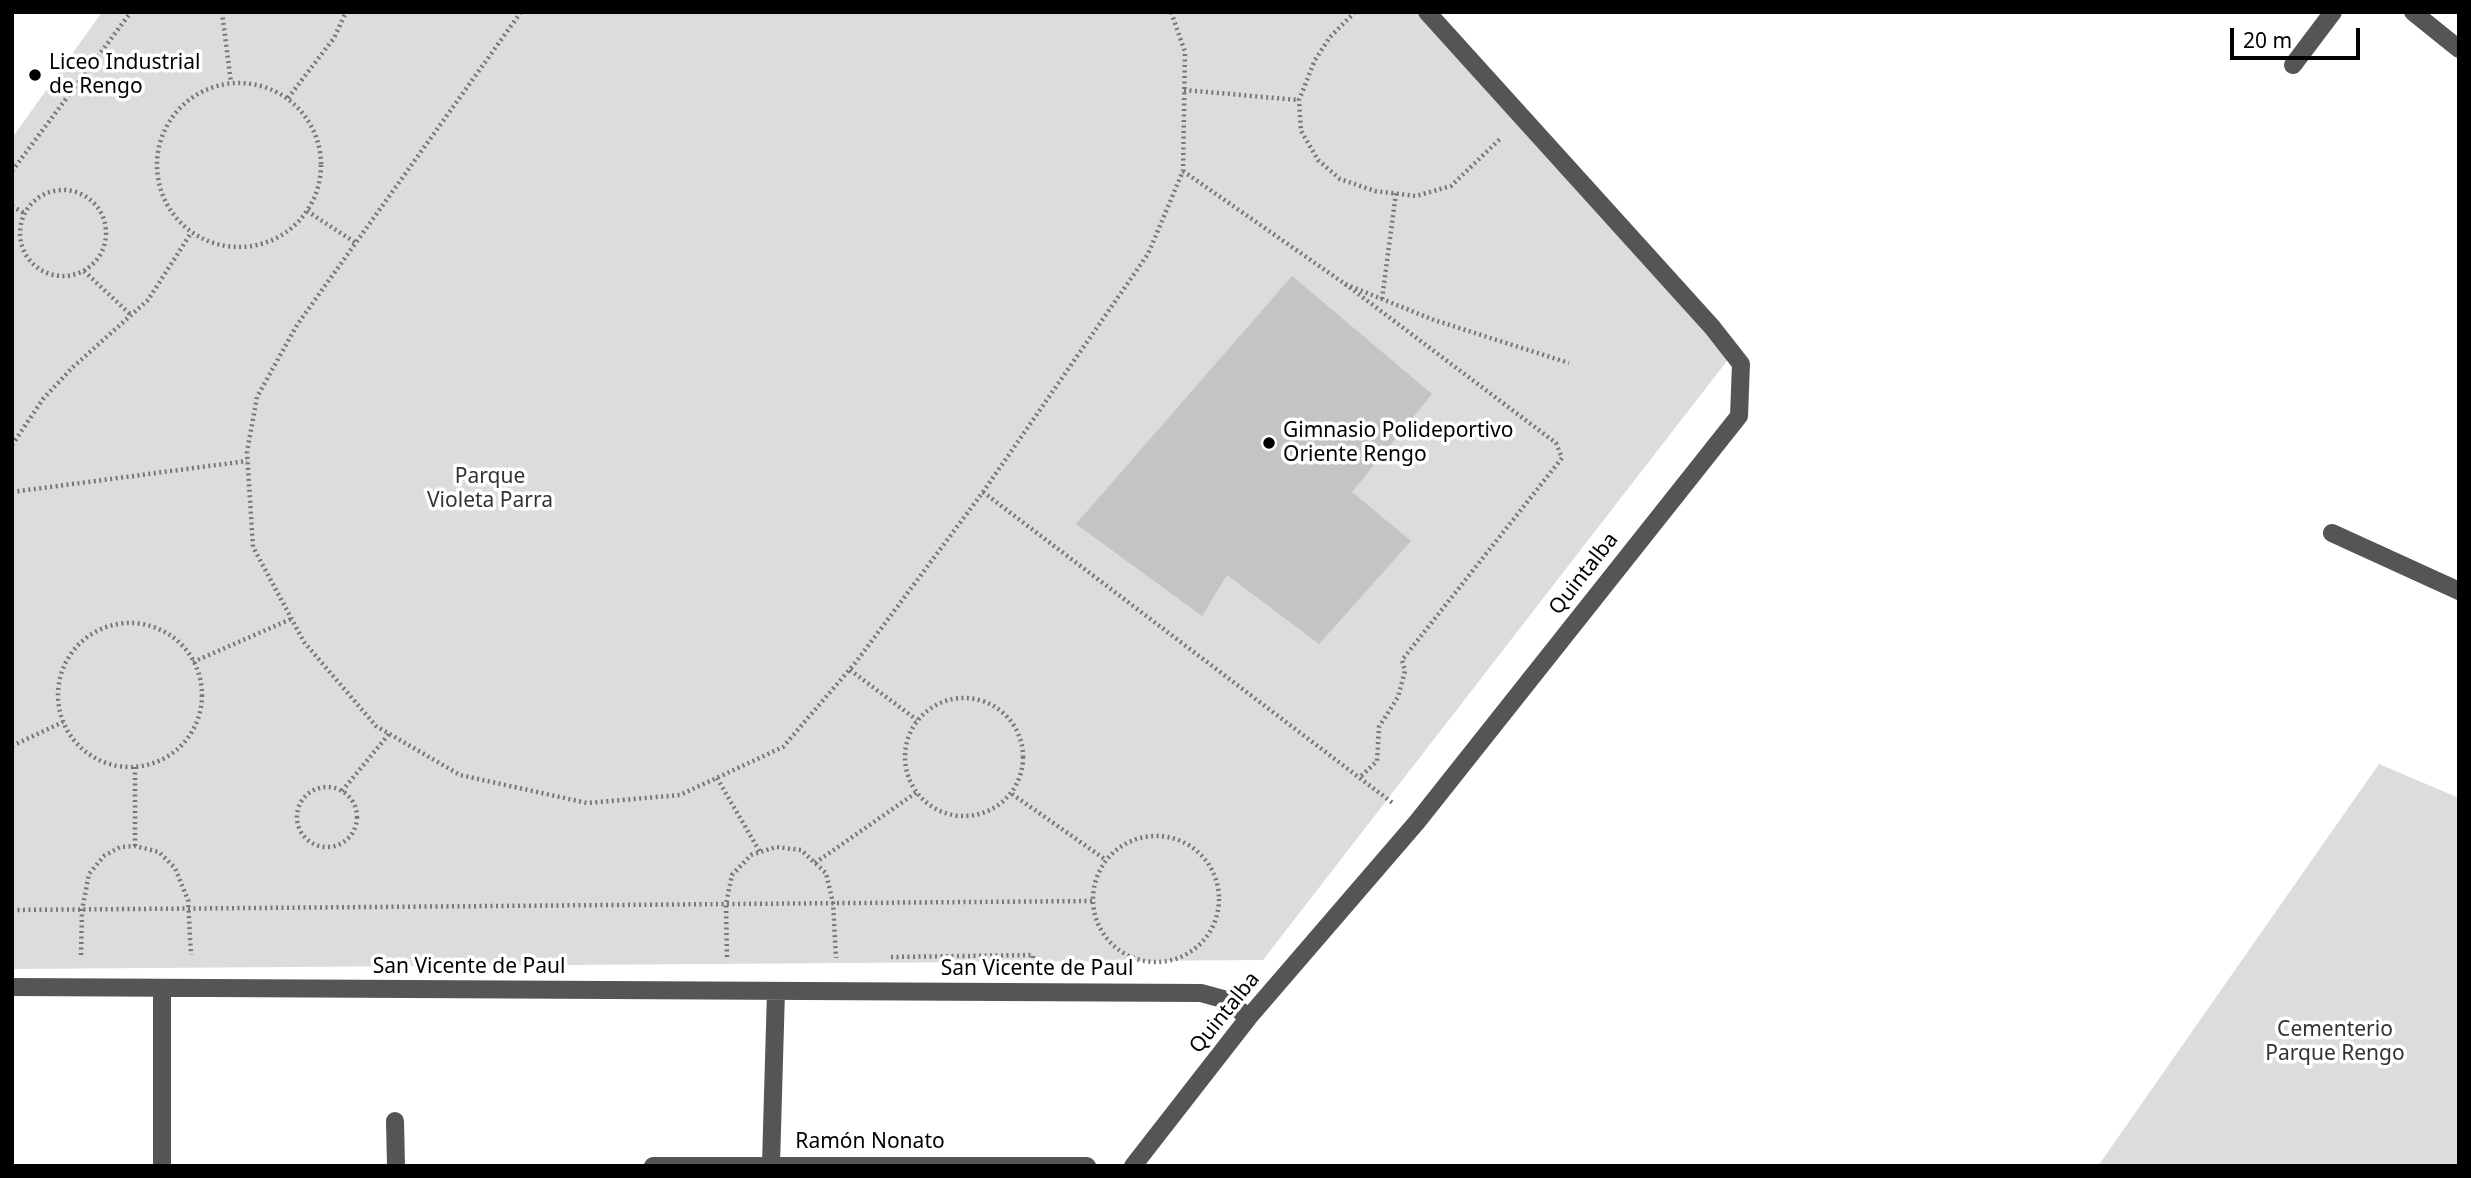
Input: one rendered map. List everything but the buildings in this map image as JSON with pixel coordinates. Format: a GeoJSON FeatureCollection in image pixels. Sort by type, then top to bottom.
{"type":"FeatureCollection","features":[{"type":"Feature","properties":{"kind":"street","name":"Quintalba"},"geometry":{"type":"LineString","coordinates":[[1133,1166],[1249,1017],[1417,822],[1739,416],[1741,364],[1712,327],[1427,12]]}},
{"type":"Feature","properties":{"kind":"street"},"geometry":{"type":"LineString","coordinates":[[2293,65],[2333,12]]}},
{"type":"Feature","properties":{"kind":"street"},"geometry":{"type":"LineString","coordinates":[[2413,12],[2459,49]]}},
{"type":"Feature","properties":{"kind":"street"},"geometry":{"type":"LineString","coordinates":[[2332,533],[2459,591]]}},
{"type":"Feature","properties":{"kind":"street","name":"San Vicente de Paul"},"geometry":{"type":"LineString","coordinates":[[12,987],[1201,993],[1223,999],[1249,1017]]}},
{"type":"Feature","properties":{"kind":"street"},"geometry":{"type":"LineString","coordinates":[[162,988],[162,1166]]}},
{"type":"Feature","properties":{"kind":"street"},"geometry":{"type":"LineString","coordinates":[[771,1164],[776,991]]}},
{"type":"Feature","properties":{"kind":"street"},"geometry":{"type":"LineString","coordinates":[[394,1122],[396,1166]]}},
{"type":"Feature","properties":{"kind":"street","name":"Ramón Nonato"},"geometry":{"type":"LineString","coordinates":[[653,1166],[1087,1166]]}},
{"type":"Feature","properties":{"kind":"path"},"geometry":{"type":"LineString","coordinates":[[12,171],[131,12]]}},
{"type":"Feature","properties":{"kind":"path"},"geometry":{"type":"LineString","coordinates":[[222,12],[231,83]]}},
{"type":"Feature","properties":{"kind":"path"},"geometry":{"type":"LineString","coordinates":[[288,98],[328,47],[346,12]]}},
{"type":"Feature","properties":{"kind":"path"},"geometry":{"type":"LineString","coordinates":[[521,12],[297,325],[257,397],[247,461],[253,547],[304,642],[376,726],[460,775],[587,803],[680,795],[783,747],[850,670],[984,492],[1149,254],[1183,171],[1185,52],[1171,12]]}},
{"type":"Feature","properties":{"kind":"path"},"geometry":{"type":"LineString","coordinates":[[1355,12],[1330,37],[1315,60],[1299,100],[1301,131],[1318,160],[1340,179],[1374,191],[1416,196],[1451,187],[1522,118]]}},
{"type":"Feature","properties":{"kind":"path"},"geometry":{"type":"LineString","coordinates":[[231,83],[264,86],[288,98],[308,118],[320,144],[322,172],[314,200],[298,224],[274,240],[246,247],[217,245],[191,233],[173,214],[160,191],[156,166],[160,140],[171,116],[189,99],[213,86],[231,83]]}},
{"type":"Feature","properties":{"kind":"path"},"geometry":{"type":"LineString","coordinates":[[1184,90],[1299,100]]}},
{"type":"Feature","properties":{"kind":"path"},"geometry":{"type":"LineString","coordinates":[[1183,171],[1345,284],[1556,443],[1562,458],[1402,660],[1405,671],[1398,696],[1379,727],[1377,761],[1359,778]]}},
{"type":"Feature","properties":{"kind":"path"},"geometry":{"type":"LineString","coordinates":[[75,191],[89,198],[99,208],[106,222],[107,237],[103,251],[84,271],[58,276],[44,272],[33,264],[25,253],[20,240],[24,214],[33,202],[46,193],[75,191]]}},
{"type":"Feature","properties":{"kind":"path"},"geometry":{"type":"LineString","coordinates":[[1382,299],[1396,193]]}},
{"type":"Feature","properties":{"kind":"path"},"geometry":{"type":"LineString","coordinates":[[12,206],[24,214]]}},
{"type":"Feature","properties":{"kind":"path"},"geometry":{"type":"LineString","coordinates":[[307,211],[356,243]]}},
{"type":"Feature","properties":{"kind":"path"},"geometry":{"type":"LineString","coordinates":[[12,445],[43,399],[73,367],[148,300],[191,233]]}},
{"type":"Feature","properties":{"kind":"path"},"geometry":{"type":"LineString","coordinates":[[84,271],[132,316]]}},
{"type":"Feature","properties":{"kind":"path"},"geometry":{"type":"LineString","coordinates":[[1345,284],[1434,320],[1569,363]]}},
{"type":"Feature","properties":{"kind":"path"},"geometry":{"type":"LineString","coordinates":[[12,492],[247,461]]}},
{"type":"Feature","properties":{"kind":"path"},"geometry":{"type":"LineString","coordinates":[[984,492],[1417,822]]}},
{"type":"Feature","properties":{"kind":"path"},"geometry":{"type":"LineString","coordinates":[[193,662],[291,619]]}},
{"type":"Feature","properties":{"kind":"path"},"geometry":{"type":"LineString","coordinates":[[130,624],[152,627],[173,637],[193,662],[199,673],[203,696],[199,720],[186,742],[167,758],[144,766],[119,767],[96,759],[76,743],[63,722],[58,697],[61,675],[71,654],[87,638],[107,627],[130,624]]}},
{"type":"Feature","properties":{"kind":"path"},"geometry":{"type":"LineString","coordinates":[[850,670],[917,720]]}},
{"type":"Feature","properties":{"kind":"path"},"geometry":{"type":"LineString","coordinates":[[972,698],[992,705],[1009,717],[1020,735],[1024,755],[1021,775],[1012,794],[996,808],[977,815],[957,816],[937,810],[923,800],[906,770],[905,752],[909,735],[917,720],[933,706],[952,699],[972,698]]}},
{"type":"Feature","properties":{"kind":"path"},"geometry":{"type":"LineString","coordinates":[[12,746],[63,722]]}},
{"type":"Feature","properties":{"kind":"path"},"geometry":{"type":"LineString","coordinates":[[342,791],[389,734]]}},
{"type":"Feature","properties":{"kind":"path"},"geometry":{"type":"LineString","coordinates":[[135,766],[135,846]]}},
{"type":"Feature","properties":{"kind":"path"},"geometry":{"type":"LineString","coordinates":[[717,778],[760,852]]}},
{"type":"Feature","properties":{"kind":"path"},"geometry":{"type":"LineString","coordinates":[[333,787],[342,791],[355,806],[358,816],[352,834],[337,846],[327,848],[308,841],[297,825],[299,805],[305,796],[322,788],[333,787]]}},
{"type":"Feature","properties":{"kind":"path"},"geometry":{"type":"LineString","coordinates":[[815,863],[917,792]]}},
{"type":"Feature","properties":{"kind":"path"},"geometry":{"type":"LineString","coordinates":[[1012,794],[1106,860]]}},
{"type":"Feature","properties":{"kind":"path"},"geometry":{"type":"LineString","coordinates":[[1159,836],[1195,850],[1208,865],[1216,882],[1219,901],[1215,921],[1205,940],[1188,953],[1167,962],[1145,962],[1125,954],[1108,941],[1096,922],[1092,901],[1096,879],[1106,860],[1121,847],[1139,839],[1159,836]]}},
{"type":"Feature","properties":{"kind":"path"},"geometry":{"type":"LineString","coordinates":[[81,955],[82,911],[89,874],[104,856],[120,847],[135,846],[159,852],[175,868],[188,900],[191,955]]}},
{"type":"Feature","properties":{"kind":"path"},"geometry":{"type":"LineString","coordinates":[[727,957],[726,904],[733,874],[751,855],[776,847],[801,850],[826,873],[833,903],[836,958]]}},
{"type":"Feature","properties":{"kind":"path"},"geometry":{"type":"LineString","coordinates":[[12,910],[1092,901]]}},
{"type":"Feature","properties":{"kind":"green space","name":"Parque Violeta Parra"},"geometry":{"type":"Polygon","coordinates":[[[102,12],[1423,12],[1730,357],[1263,960],[12,969],[12,138],[102,12]]]}},
{"type":"Feature","properties":{"kind":"green space","name":"Cementerio Parque Rengo"},"geometry":{"type":"Polygon","coordinates":[[[2379,764],[2459,798],[2459,1166],[2098,1166],[2379,764]]]}},
{"type":"Feature","properties":{"kind":"place","name":"Liceo Industrial de Rengo"},"geometry":{"type":"Point","coordinates":[35,75]}},
{"type":"Feature","properties":{"kind":"place","name":"Gimnasio Polideportivo Oriente Rengo"},"geometry":{"type":"Point","coordinates":[1269,443]}}]}
